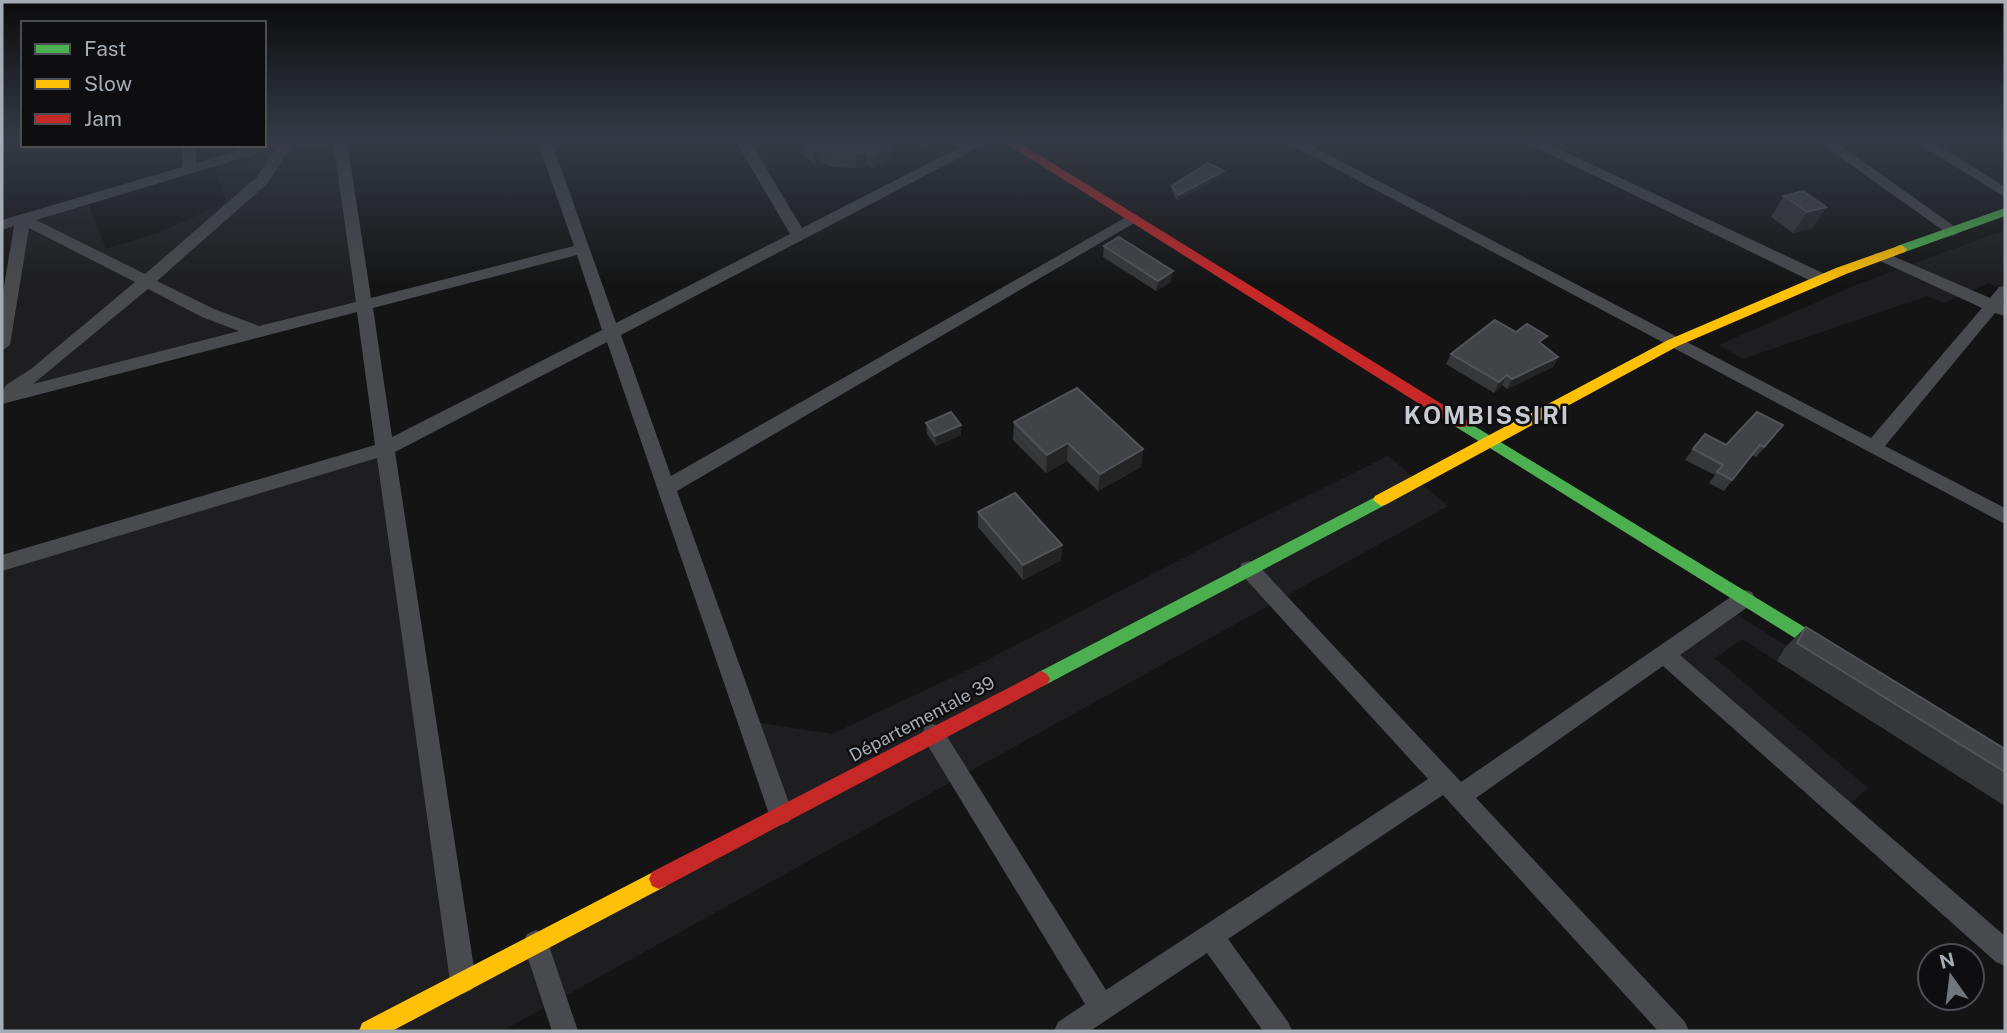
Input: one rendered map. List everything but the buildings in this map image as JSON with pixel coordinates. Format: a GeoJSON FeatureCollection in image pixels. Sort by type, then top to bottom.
{"type":"FeatureCollection","features":[{"type":"Feature","properties":{"kind":"main road"},"geometry":{"type":"LineString","coordinates":[[1083,188],[1851,664]]}},
{"type":"Feature","properties":{"kind":"main road","name":"Départementale 39"},"geometry":{"type":"LineString","coordinates":[[370,1031],[1492,442],[1673,343],[1821,279],[2005,212]]}},
{"type":"Feature","properties":{"kind":"street"},"geometry":{"type":"LineString","coordinates":[[2,225],[125,188]]}},
{"type":"Feature","properties":{"kind":"street"},"geometry":{"type":"LineString","coordinates":[[2,396],[37,373],[253,188]]}},
{"type":"Feature","properties":{"kind":"street"},"geometry":{"type":"LineString","coordinates":[[347,188],[463,981]]}},
{"type":"Feature","properties":{"kind":"street"},"geometry":{"type":"LineString","coordinates":[[561,188],[781,814]]}},
{"type":"Feature","properties":{"kind":"street"},"geometry":{"type":"LineString","coordinates":[[770,188],[799,237]]}},
{"type":"Feature","properties":{"kind":"street"},"geometry":{"type":"LineString","coordinates":[[2,563],[384,450],[894,188]]}},
{"type":"Feature","properties":{"kind":"street"},"geometry":{"type":"LineString","coordinates":[[1379,188],[2005,517]]}},
{"type":"Feature","properties":{"kind":"street"},"geometry":{"type":"LineString","coordinates":[[1628,188],[1821,279]]}},
{"type":"Feature","properties":{"kind":"street"},"geometry":{"type":"LineString","coordinates":[[1891,188],[1953,231]]}},
{"type":"Feature","properties":{"kind":"street"},"geometry":{"type":"LineString","coordinates":[[23,219],[208,313],[257,332]]}},
{"type":"Feature","properties":{"kind":"street"},"geometry":{"type":"LineString","coordinates":[[2,345],[23,219]]}},
{"type":"Feature","properties":{"kind":"street"},"geometry":{"type":"LineString","coordinates":[[666,488],[1133,219]]}},
{"type":"Feature","properties":{"kind":"street"},"geometry":{"type":"LineString","coordinates":[[2,396],[582,248]]}},
{"type":"Feature","properties":{"kind":"street"},"geometry":{"type":"LineString","coordinates":[[1881,256],[1999,309]]}},
{"type":"Feature","properties":{"kind":"street"},"geometry":{"type":"LineString","coordinates":[[1873,448],[1999,309],[2005,292]]}},
{"type":"Feature","properties":{"kind":"street"},"geometry":{"type":"LineString","coordinates":[[1249,569],[1676,1031]]}},
{"type":"Feature","properties":{"kind":"street"},"geometry":{"type":"LineString","coordinates":[[1067,1031],[1210,936],[1452,789],[1664,654],[1745,598]]}},
{"type":"Feature","properties":{"kind":"street"},"geometry":{"type":"LineString","coordinates":[[1664,654],[2005,953]]}},
{"type":"Feature","properties":{"kind":"street"},"geometry":{"type":"LineString","coordinates":[[933,734],[1102,1008]]}},
{"type":"Feature","properties":{"kind":"street"},"geometry":{"type":"LineString","coordinates":[[1210,936],[1279,1031]]}},
{"type":"Feature","properties":{"kind":"street"},"geometry":{"type":"LineString","coordinates":[[536,943],[565,1031]]}},
{"type":"Feature","properties":{"kind":"shaded area"},"geometry":{"type":"Polygon","coordinates":[[[222,188],[347,188],[363,305],[2,398],[2,345],[23,219],[87,200],[106,249],[160,232],[226,202],[222,188]]]}},
{"type":"Feature","properties":{"kind":"shaded area"},"geometry":{"type":"Polygon","coordinates":[[[2005,230],[2005,291],[1989,283],[1944,303],[1927,296],[1743,359],[1719,345],[1858,284],[2005,230]]]}},
{"type":"Feature","properties":{"kind":"shaded area"},"geometry":{"type":"Polygon","coordinates":[[[384,449],[463,980],[780,815],[748,721],[832,734],[970,669],[1220,539],[1388,456],[1448,506],[502,1031],[2,1031],[2,563],[384,449]]]}},
{"type":"Feature","properties":{"kind":"shaded area"},"geometry":{"type":"Polygon","coordinates":[[[1728,609],[2005,783],[2005,806],[1742,639],[1715,658],[1868,788],[1842,811],[1664,654],[1728,609]]]}},
{"type":"Feature","properties":{"kind":"traffic: fast"},"geometry":{"type":"LineString","coordinates":[[1901,249],[2005,212]]}},
{"type":"Feature","properties":{"kind":"traffic: fast"},"geometry":{"type":"LineString","coordinates":[[1461,423],[1841,658]]}},
{"type":"Feature","properties":{"kind":"traffic: fast"},"geometry":{"type":"LineString","coordinates":[[1041,679],[1381,500]]}},
{"type":"Feature","properties":{"kind":"traffic: slow"},"geometry":{"type":"LineString","coordinates":[[1381,500],[1673,343],[1841,271],[1901,249]]}},
{"type":"Feature","properties":{"kind":"traffic: slow"},"geometry":{"type":"LineString","coordinates":[[370,1031],[659,879]]}},
{"type":"Feature","properties":{"kind":"traffic: jam"},"geometry":{"type":"LineString","coordinates":[[1084,188],[1461,423]]}},
{"type":"Feature","properties":{"kind":"traffic: jam"},"geometry":{"type":"LineString","coordinates":[[659,879],[1041,679]]}},
{"type":"Feature","properties":{"kind":"district","name":"KOMBISSIRI"},"geometry":{"type":"Point","coordinates":[1487,416]}}]}
